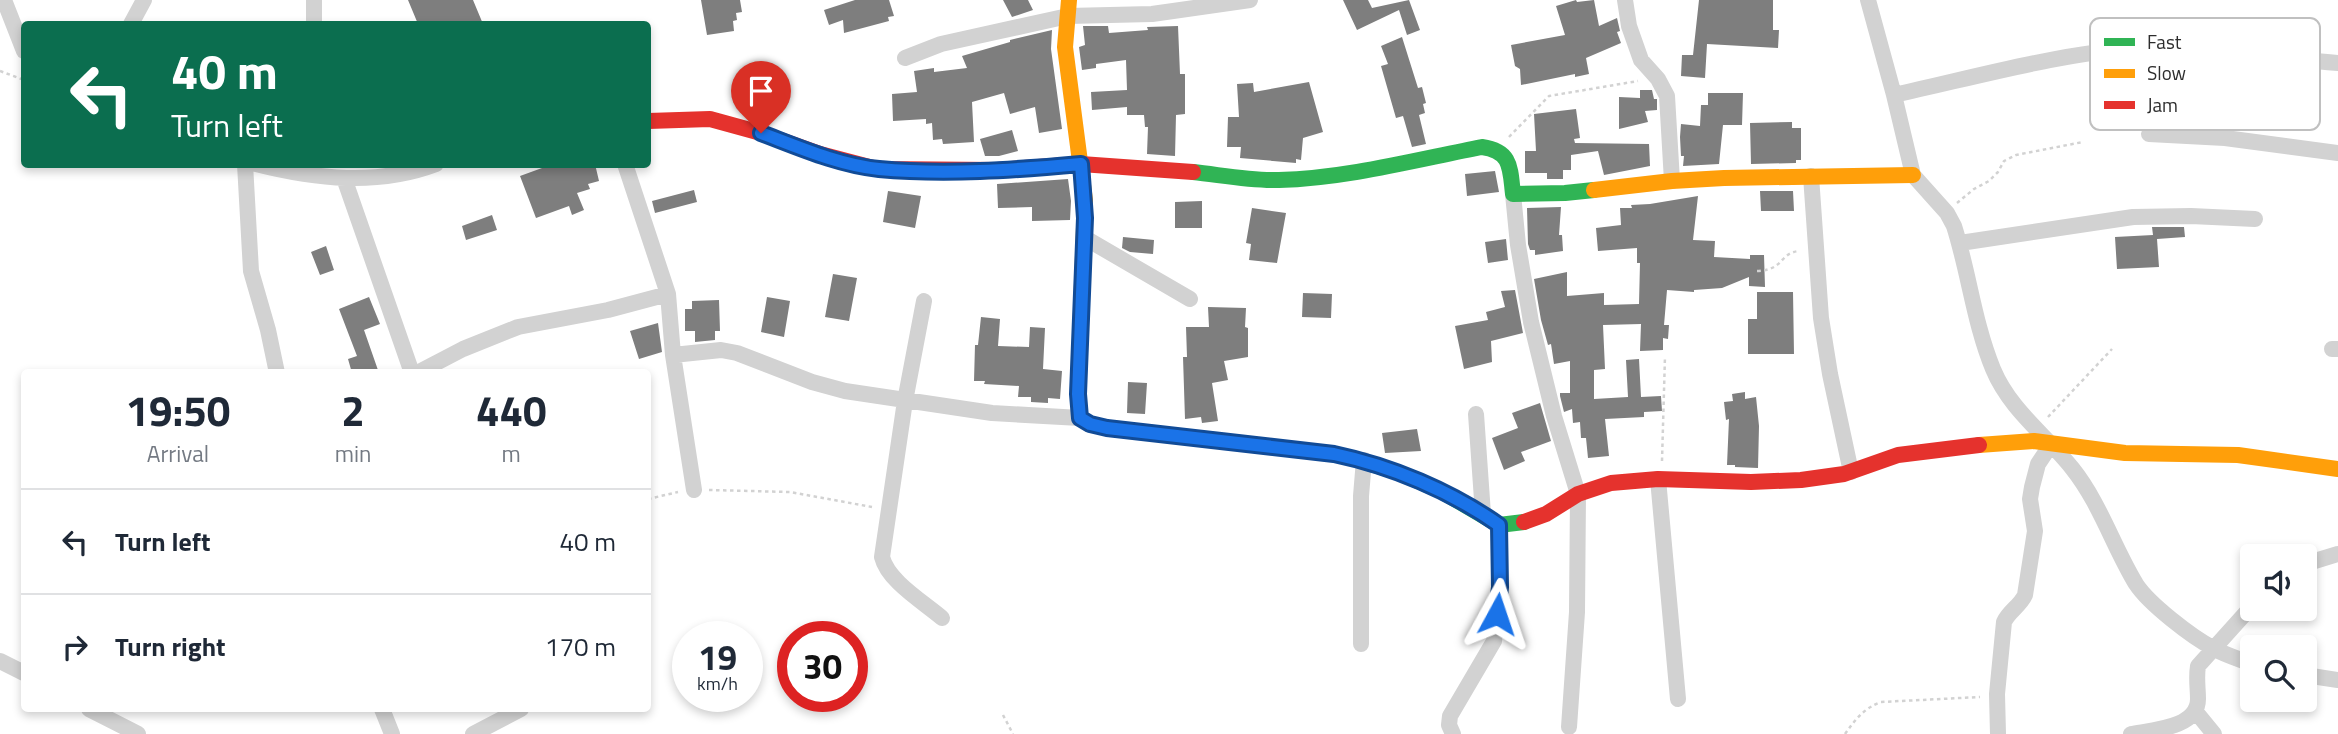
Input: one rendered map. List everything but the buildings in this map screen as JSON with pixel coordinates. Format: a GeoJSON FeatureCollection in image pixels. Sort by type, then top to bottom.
{"type":"FeatureCollection","features":[{"type":"Feature","properties":{"kind":"street"},"geometry":{"type":"LineString","coordinates":[[4,0],[21,43]]}},
{"type":"Feature","properties":{"kind":"street"},"geometry":{"type":"LineString","coordinates":[[133,21],[144,0]]}},
{"type":"Feature","properties":{"kind":"street"},"geometry":{"type":"LineString","coordinates":[[314,0],[314,21]]}},
{"type":"Feature","properties":{"kind":"street"},"geometry":{"type":"LineString","coordinates":[[905,58],[941,44],[1068,8],[1152,13],[1250,0]]}},
{"type":"Feature","properties":{"kind":"street"},"geometry":{"type":"LineString","coordinates":[[1625,0],[1640,60],[1658,79],[1667,96],[1672,181]]}},
{"type":"Feature","properties":{"kind":"street"},"geometry":{"type":"LineString","coordinates":[[1868,0],[1895,95],[1913,175],[1947,213],[1960,243],[1983,344],[2002,388],[2084,484],[2138,587],[2168,615],[2214,649],[2240,659]]}},
{"type":"Feature","properties":{"kind":"street"},"geometry":{"type":"LineString","coordinates":[[1068,8],[1066,47],[1085,200],[1078,394],[1080,418]]}},
{"type":"Feature","properties":{"kind":"street"},"geometry":{"type":"LineString","coordinates":[[1895,95],[2060,59],[2090,55]]}},
{"type":"Feature","properties":{"kind":"street"},"geometry":{"type":"LineString","coordinates":[[2320,61],[2338,63]]}},
{"type":"Feature","properties":{"kind":"street"},"geometry":{"type":"LineString","coordinates":[[651,121],[691,117],[710,119],[877,169],[997,170],[1081,164],[1276,180],[1307,178],[1465,150],[1496,148],[1503,153],[1509,169],[1518,245],[1534,335],[1577,494],[1577,612],[1569,727]]}},
{"type":"Feature","properties":{"kind":"street"},"geometry":{"type":"LineString","coordinates":[[2149,134],[2225,138],[2338,153]]}},
{"type":"Feature","properties":{"kind":"street"},"geometry":{"type":"LineString","coordinates":[[245,168],[251,271],[276,369]]}},
{"type":"Feature","properties":{"kind":"street"},"geometry":{"type":"LineString","coordinates":[[293,168],[344,178],[402,174],[422,168]]}},
{"type":"Feature","properties":{"kind":"street"},"geometry":{"type":"LineString","coordinates":[[626,168],[668,294],[673,355],[694,490]]}},
{"type":"Feature","properties":{"kind":"street"},"geometry":{"type":"LineString","coordinates":[[1513,194],[1565,193],[1672,181],[1913,175]]}},
{"type":"Feature","properties":{"kind":"street"},"geometry":{"type":"LineString","coordinates":[[1811,176],[1821,318],[1851,472]]}},
{"type":"Feature","properties":{"kind":"street"},"geometry":{"type":"LineString","coordinates":[[344,178],[413,369]]}},
{"type":"Feature","properties":{"kind":"street"},"geometry":{"type":"LineString","coordinates":[[1960,243],[2133,217],[2255,219]]}},
{"type":"Feature","properties":{"kind":"street"},"geometry":{"type":"LineString","coordinates":[[1085,238],[1191,299]]}},
{"type":"Feature","properties":{"kind":"street"},"geometry":{"type":"LineString","coordinates":[[422,369],[463,348],[518,327],[608,310],[668,294]]}},
{"type":"Feature","properties":{"kind":"street"},"geometry":{"type":"LineString","coordinates":[[924,301],[887,509],[882,557],[891,576],[942,618]]}},
{"type":"Feature","properties":{"kind":"street"},"geometry":{"type":"LineString","coordinates":[[673,355],[721,350],[737,353],[813,382],[845,391],[992,413],[1080,418],[1090,424],[1107,428],[1334,454],[1364,460],[1415,480],[1483,514],[1499,525],[1529,521],[1546,514],[1577,494],[1611,483],[1660,479],[1776,482],[1827,477],[1851,472],[1886,458],[1996,443],[2045,440],[2125,453],[2238,455],[2300,462],[2338,470]]}},
{"type":"Feature","properties":{"kind":"street"},"geometry":{"type":"LineString","coordinates":[[1476,414],[1483,514]]}},
{"type":"Feature","properties":{"kind":"street"},"geometry":{"type":"LineString","coordinates":[[1998,734],[1997,694],[2004,622],[2007,615],[2021,602],[2027,584],[2035,531],[2030,499],[2045,440]]}},
{"type":"Feature","properties":{"kind":"street"},"geometry":{"type":"LineString","coordinates":[[1361,644],[1361,496],[1364,460]]}},
{"type":"Feature","properties":{"kind":"street"},"geometry":{"type":"LineString","coordinates":[[1660,479],[1678,699]]}},
{"type":"Feature","properties":{"kind":"street"},"geometry":{"type":"LineString","coordinates":[[1453,734],[1449,725],[1450,716],[1494,641],[1500,587],[1499,525]]}},
{"type":"Feature","properties":{"kind":"street"},"geometry":{"type":"LineString","coordinates":[[2317,560],[2338,554]]}},
{"type":"Feature","properties":{"kind":"street"},"geometry":{"type":"LineString","coordinates":[[2131,734],[2177,724],[2191,718],[2196,712],[2198,701],[2198,666],[2240,620]]}},
{"type":"Feature","properties":{"kind":"street"},"geometry":{"type":"LineString","coordinates":[[0,662],[21,672]]}},
{"type":"Feature","properties":{"kind":"street"},"geometry":{"type":"LineString","coordinates":[[2317,677],[2338,680]]}},
{"type":"Feature","properties":{"kind":"street"},"geometry":{"type":"LineString","coordinates":[[95,712],[138,734]]}},
{"type":"Feature","properties":{"kind":"street"},"geometry":{"type":"LineString","coordinates":[[383,712],[392,734]]}},
{"type":"Feature","properties":{"kind":"street"},"geometry":{"type":"LineString","coordinates":[[473,734],[515,712]]}},
{"type":"Feature","properties":{"kind":"street"},"geometry":{"type":"LineString","coordinates":[[2196,712],[2214,734]]}},
{"type":"Feature","properties":{"kind":"path"},"geometry":{"type":"LineString","coordinates":[[0,71],[21,79]]}},
{"type":"Feature","properties":{"kind":"path"},"geometry":{"type":"LineString","coordinates":[[1496,148],[1549,96],[1658,79]]}},
{"type":"Feature","properties":{"kind":"path"},"geometry":{"type":"LineString","coordinates":[[1947,213],[1967,194],[1989,181],[2004,160],[2016,155],[2083,142]]}},
{"type":"Feature","properties":{"kind":"path"},"geometry":{"type":"LineString","coordinates":[[1757,271],[1776,267],[1787,254],[1815,250]]}},
{"type":"Feature","properties":{"kind":"path"},"geometry":{"type":"LineString","coordinates":[[2045,440],[2112,349]]}},
{"type":"Feature","properties":{"kind":"path"},"geometry":{"type":"LineString","coordinates":[[1660,479],[1665,356]]}},
{"type":"Feature","properties":{"kind":"path"},"geometry":{"type":"LineString","coordinates":[[651,498],[694,490],[790,492],[852,505],[887,509]]}},
{"type":"Feature","properties":{"kind":"path"},"geometry":{"type":"LineString","coordinates":[[1845,734],[1861,713],[1871,705],[1881,702],[1964,699],[1997,694]]}},
{"type":"Feature","properties":{"kind":"path"},"geometry":{"type":"LineString","coordinates":[[1003,715],[1013,734]]}},
{"type":"Feature","properties":{"kind":"traffic: fast"},"geometry":{"type":"LineString","coordinates":[[1193,172],[1258,180],[1304,179],[1381,168],[1482,147],[1499,153],[1508,163],[1513,194],[1594,190]]}},
{"type":"Feature","properties":{"kind":"traffic: fast"},"geometry":{"type":"LineString","coordinates":[[1247,444],[1355,459],[1399,473],[1441,491],[1499,525],[1524,522]]}},
{"type":"Feature","properties":{"kind":"traffic: slow"},"geometry":{"type":"LineString","coordinates":[[1069,0],[1065,47],[1085,200],[1078,394],[1080,418],[1089,424],[1107,428],[1247,444]]}},
{"type":"Feature","properties":{"kind":"traffic: slow"},"geometry":{"type":"LineString","coordinates":[[1594,190],[1724,178],[1913,175]]}},
{"type":"Feature","properties":{"kind":"traffic: slow"},"geometry":{"type":"LineString","coordinates":[[1979,445],[2034,441],[2125,453],[2238,455],[2338,469]]}},
{"type":"Feature","properties":{"kind":"traffic: jam"},"geometry":{"type":"LineString","coordinates":[[651,121],[710,119],[877,169],[997,170],[1081,164],[1193,172]]}},
{"type":"Feature","properties":{"kind":"traffic: jam"},"geometry":{"type":"LineString","coordinates":[[1524,522],[1546,514],[1578,494],[1611,483],[1658,479],[1751,482],[1801,480],[1844,474],[1898,455],[1979,445]]}},
{"type":"Feature","properties":{"kind":"route"},"geometry":{"type":"LineString","coordinates":[[761,133],[820,154],[877,169],[997,170],[1081,164],[1085,218],[1078,394],[1080,418],[1090,424],[1107,428],[1334,454],[1364,460],[1415,480],[1483,514],[1499,525],[1500,587],[1497,614]]}}]}
